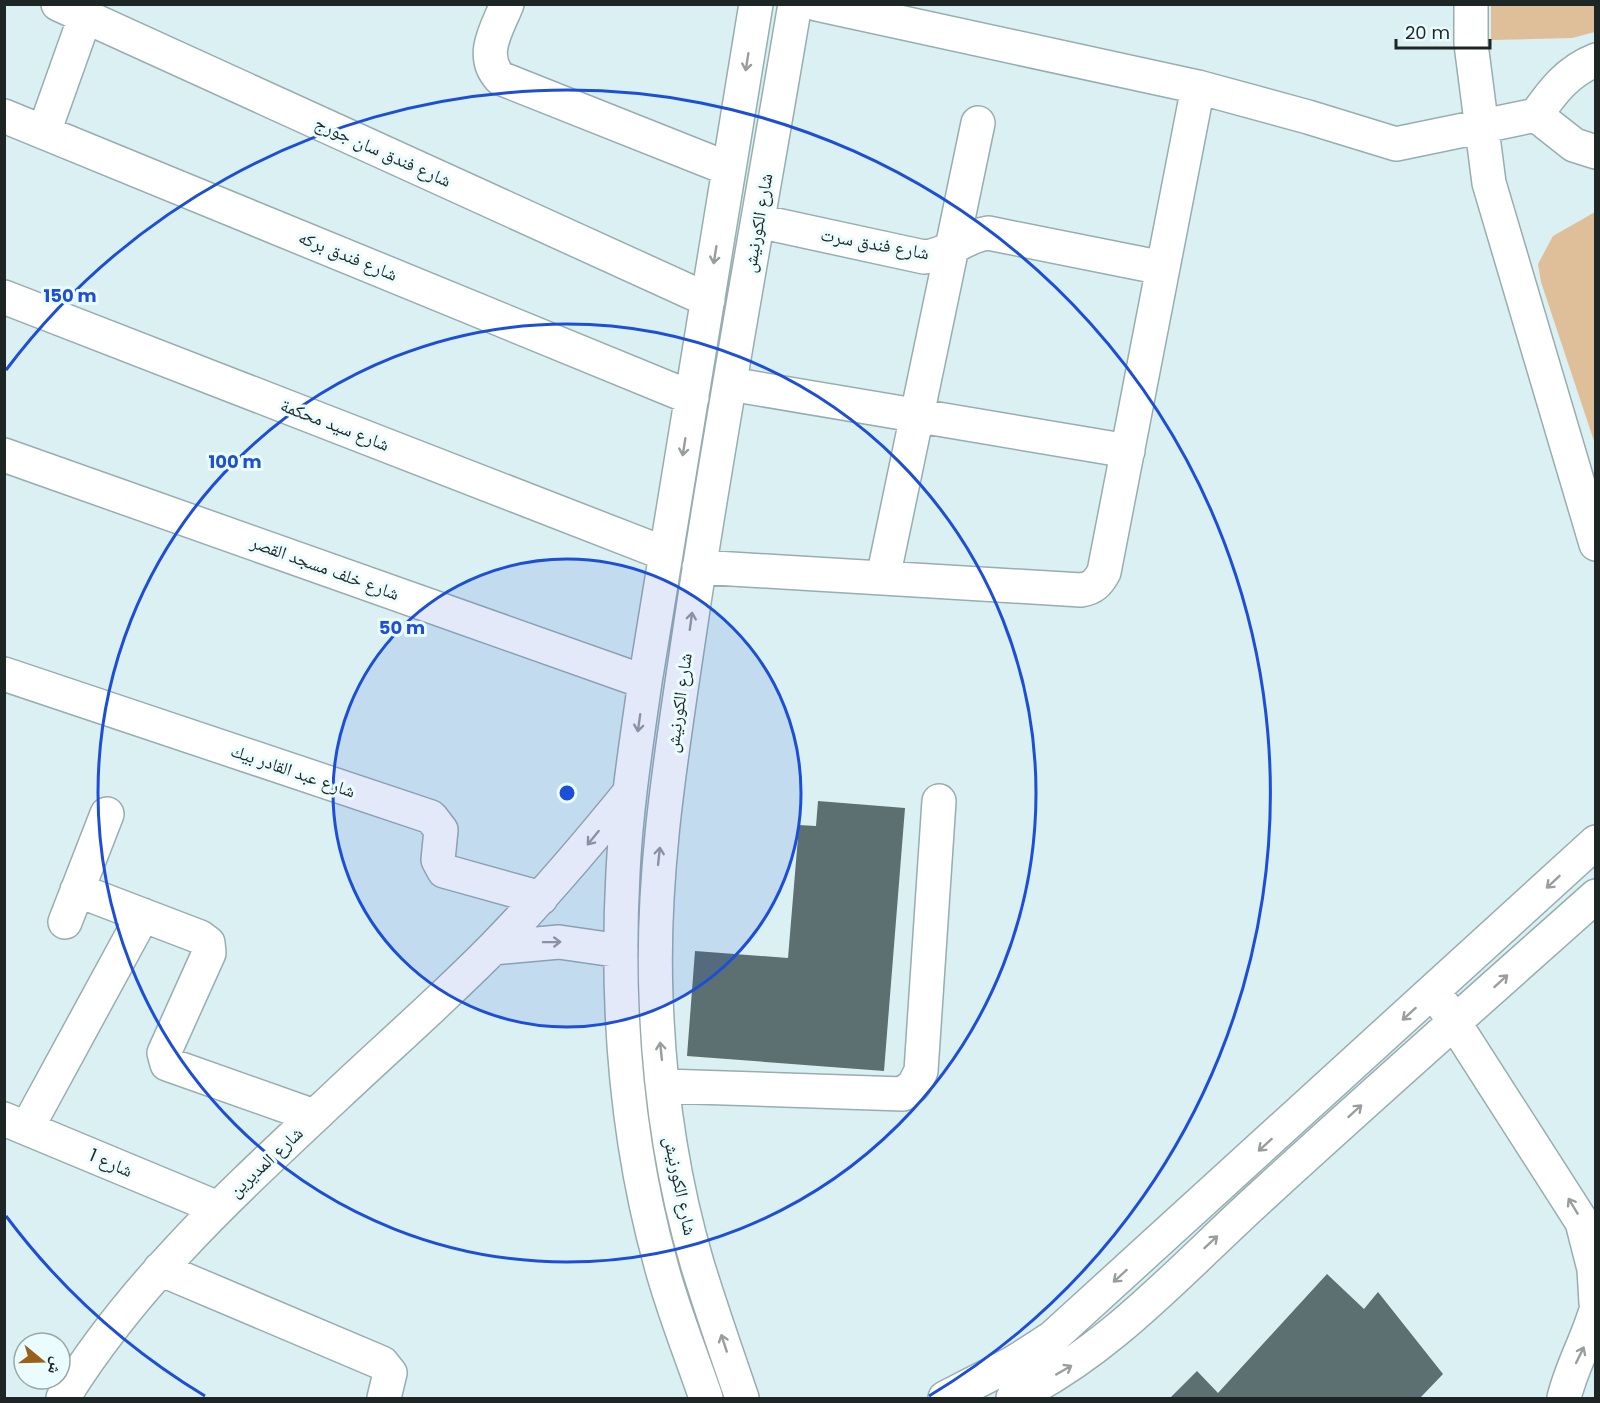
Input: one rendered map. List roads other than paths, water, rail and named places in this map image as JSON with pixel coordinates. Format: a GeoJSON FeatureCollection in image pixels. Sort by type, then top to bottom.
{"type":"FeatureCollection","features":[{"type":"Feature","properties":{"kind":"street"},"geometry":{"type":"LineString","coordinates":[[507,4],[489,48],[488,59],[492,70],[500,78],[729,169]]}},
{"type":"Feature","properties":{"kind":"street","name":"شارع الكورنيش"},"geometry":{"type":"LineString","coordinates":[[706,1398],[661,1265],[647,1203],[628,1078],[621,951],[623,872],[630,792],[645,682],[756,4]]}},
{"type":"Feature","properties":{"kind":"street","name":"شارع الكورنيش"},"geometry":{"type":"LineString","coordinates":[[742,1398],[697,1263],[681,1198],[669,1132],[656,999],[658,865],[699,567],[795,4]]}},
{"type":"Feature","properties":{"kind":"street"},"geometry":{"type":"LineString","coordinates":[[816,4],[1198,87],[1396,144],[1536,115],[1560,82],[1581,66],[1596,60]]}},
{"type":"Feature","properties":{"kind":"street"},"geometry":{"type":"LineString","coordinates":[[1471,4],[1472,45],[1489,183],[1596,544]]}},
{"type":"Feature","properties":{"kind":"street"},"geometry":{"type":"LineString","coordinates":[[44,132],[72,11]]}},
{"type":"Feature","properties":{"kind":"street","name":"شارع فندق سان جورج"},"geometry":{"type":"LineString","coordinates":[[72,11],[708,300]]}},
{"type":"Feature","properties":{"kind":"street"},"geometry":{"type":"LineString","coordinates":[[699,567],[1090,588],[1099,582],[1104,572],[1198,87]]}},
{"type":"Feature","properties":{"kind":"street"},"geometry":{"type":"LineString","coordinates":[[1536,115],[1574,145],[1596,152]]}},
{"type":"Feature","properties":{"kind":"street","name":"شارع فندق بركه"},"geometry":{"type":"LineString","coordinates":[[4,116],[692,398]]}},
{"type":"Feature","properties":{"kind":"street"},"geometry":{"type":"LineString","coordinates":[[883,578],[978,123]]}},
{"type":"Feature","properties":{"kind":"street","name":"شارع فندق سرت"},"geometry":{"type":"LineString","coordinates":[[759,221],[924,256],[938,256],[970,236],[988,233],[1163,268]]}},
{"type":"Feature","properties":{"kind":"street","name":"شارع سيد محكمة"},"geometry":{"type":"LineString","coordinates":[[4,297],[666,554]]}},
{"type":"Feature","properties":{"kind":"street"},"geometry":{"type":"LineString","coordinates":[[730,384],[1128,451]]}},
{"type":"Feature","properties":{"kind":"street","name":"شارع خلف مسجد القصر"},"geometry":{"type":"LineString","coordinates":[[4,455],[645,682]]}},
{"type":"Feature","properties":{"kind":"street","name":"شارع عبد القادر بيك"},"geometry":{"type":"LineString","coordinates":[[4,674],[431,817],[441,830],[438,860],[444,871],[541,898]]}},
{"type":"Feature","properties":{"kind":"street","name":"شارع المديرين"},"geometry":{"type":"LineString","coordinates":[[63,1398],[108,1332],[160,1269],[218,1208],[494,948],[541,898],[630,792]]}},
{"type":"Feature","properties":{"kind":"street"},"geometry":{"type":"LineString","coordinates":[[664,1086],[903,1094],[914,1085],[921,1071],[939,801]]}},
{"type":"Feature","properties":{"kind":"street"},"geometry":{"type":"LineString","coordinates":[[65,922],[107,814]]}},
{"type":"Feature","properties":{"kind":"street"},"geometry":{"type":"LineString","coordinates":[[945,1398],[1013,1363],[1052,1338],[1435,992],[1596,842]]}},
{"type":"Feature","properties":{"kind":"street"},"geometry":{"type":"LineString","coordinates":[[77,890],[200,937],[210,948],[166,1047],[164,1053],[167,1064],[315,1116]]}},
{"type":"Feature","properties":{"kind":"street"},"geometry":{"type":"LineString","coordinates":[[1013,1398],[1071,1366],[1108,1339],[1265,1192],[1596,896]]}},
{"type":"Feature","properties":{"kind":"street"},"geometry":{"type":"LineString","coordinates":[[16,1124],[143,915]]}},
{"type":"Feature","properties":{"kind":"street"},"geometry":{"type":"LineString","coordinates":[[494,948],[559,942],[621,951]]}},
{"type":"Feature","properties":{"kind":"street"},"geometry":{"type":"LineString","coordinates":[[1435,992],[1582,1221],[1594,1269],[1596,1303]]}},
{"type":"Feature","properties":{"kind":"street","name":"شارع 1"},"geometry":{"type":"LineString","coordinates":[[16,1124],[218,1208]]}},
{"type":"Feature","properties":{"kind":"street"},"geometry":{"type":"LineString","coordinates":[[160,1269],[382,1363],[390,1373],[384,1398]]}},
{"type":"Feature","properties":{"kind":"street"},"geometry":{"type":"LineString","coordinates":[[1564,1398],[1596,1310]]}}]}
